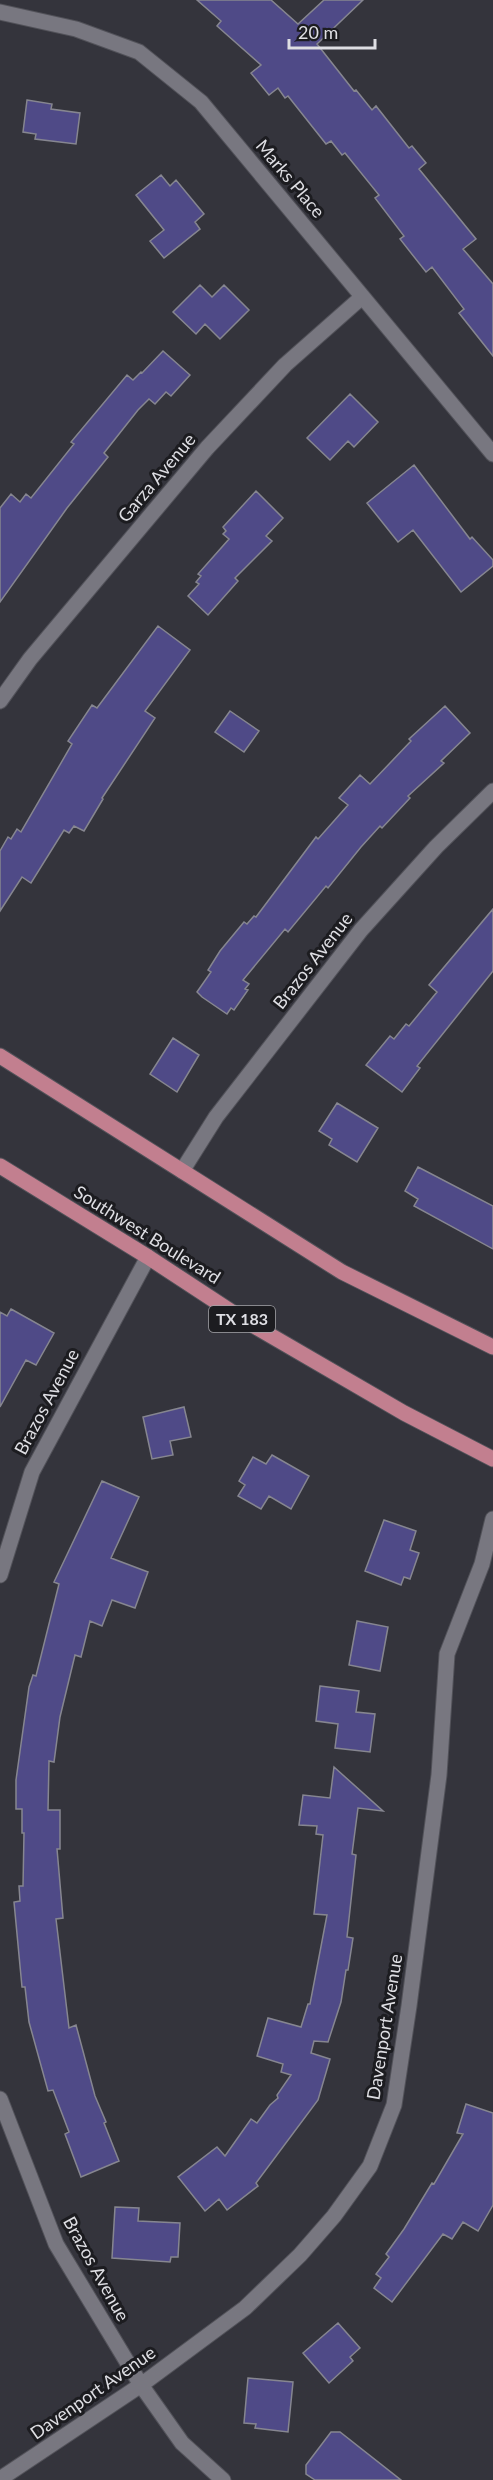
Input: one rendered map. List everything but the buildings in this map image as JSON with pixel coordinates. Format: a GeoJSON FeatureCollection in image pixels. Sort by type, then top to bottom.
{"type":"FeatureCollection","features":[{"type":"Feature","properties":{"kind":"main road"},"geometry":{"type":"LineString","coordinates":[[0,1056],[342,1272],[493,1347]]}},
{"type":"Feature","properties":{"kind":"main road","name":"Southwest Boulevard"},"geometry":{"type":"LineString","coordinates":[[0,1166],[148,1257],[244,1320],[404,1413],[493,1459]]}},
{"type":"Feature","properties":{"kind":"street","name":"Marks Place"},"geometry":{"type":"LineString","coordinates":[[0,12],[76,29],[139,52],[201,102],[493,454]]}},
{"type":"Feature","properties":{"kind":"street","name":"Garza Avenue"},"geometry":{"type":"LineString","coordinates":[[0,700],[30,659],[207,448],[285,365],[362,297]]}},
{"type":"Feature","properties":{"kind":"street","name":"Brazos Avenue"},"geometry":{"type":"LineString","coordinates":[[182,1171],[216,1117],[361,930],[436,847],[493,791]]}},
{"type":"Feature","properties":{"kind":"street","name":"Brazos Avenue"},"geometry":{"type":"LineString","coordinates":[[0,1575],[32,1472],[148,1257]]}},
{"type":"Feature","properties":{"kind":"street","name":"Davenport Avenue"},"geometry":{"type":"LineString","coordinates":[[0,2479],[141,2385],[245,2308],[285,2270],[334,2216],[370,2166],[394,2105],[408,2017],[439,1775],[447,1654],[482,1564],[493,1519]]}},
{"type":"Feature","properties":{"kind":"street","name":"Brazos Avenue"},"geometry":{"type":"LineString","coordinates":[[0,2099],[56,2244],[141,2385],[182,2443],[223,2480]]}}]}
